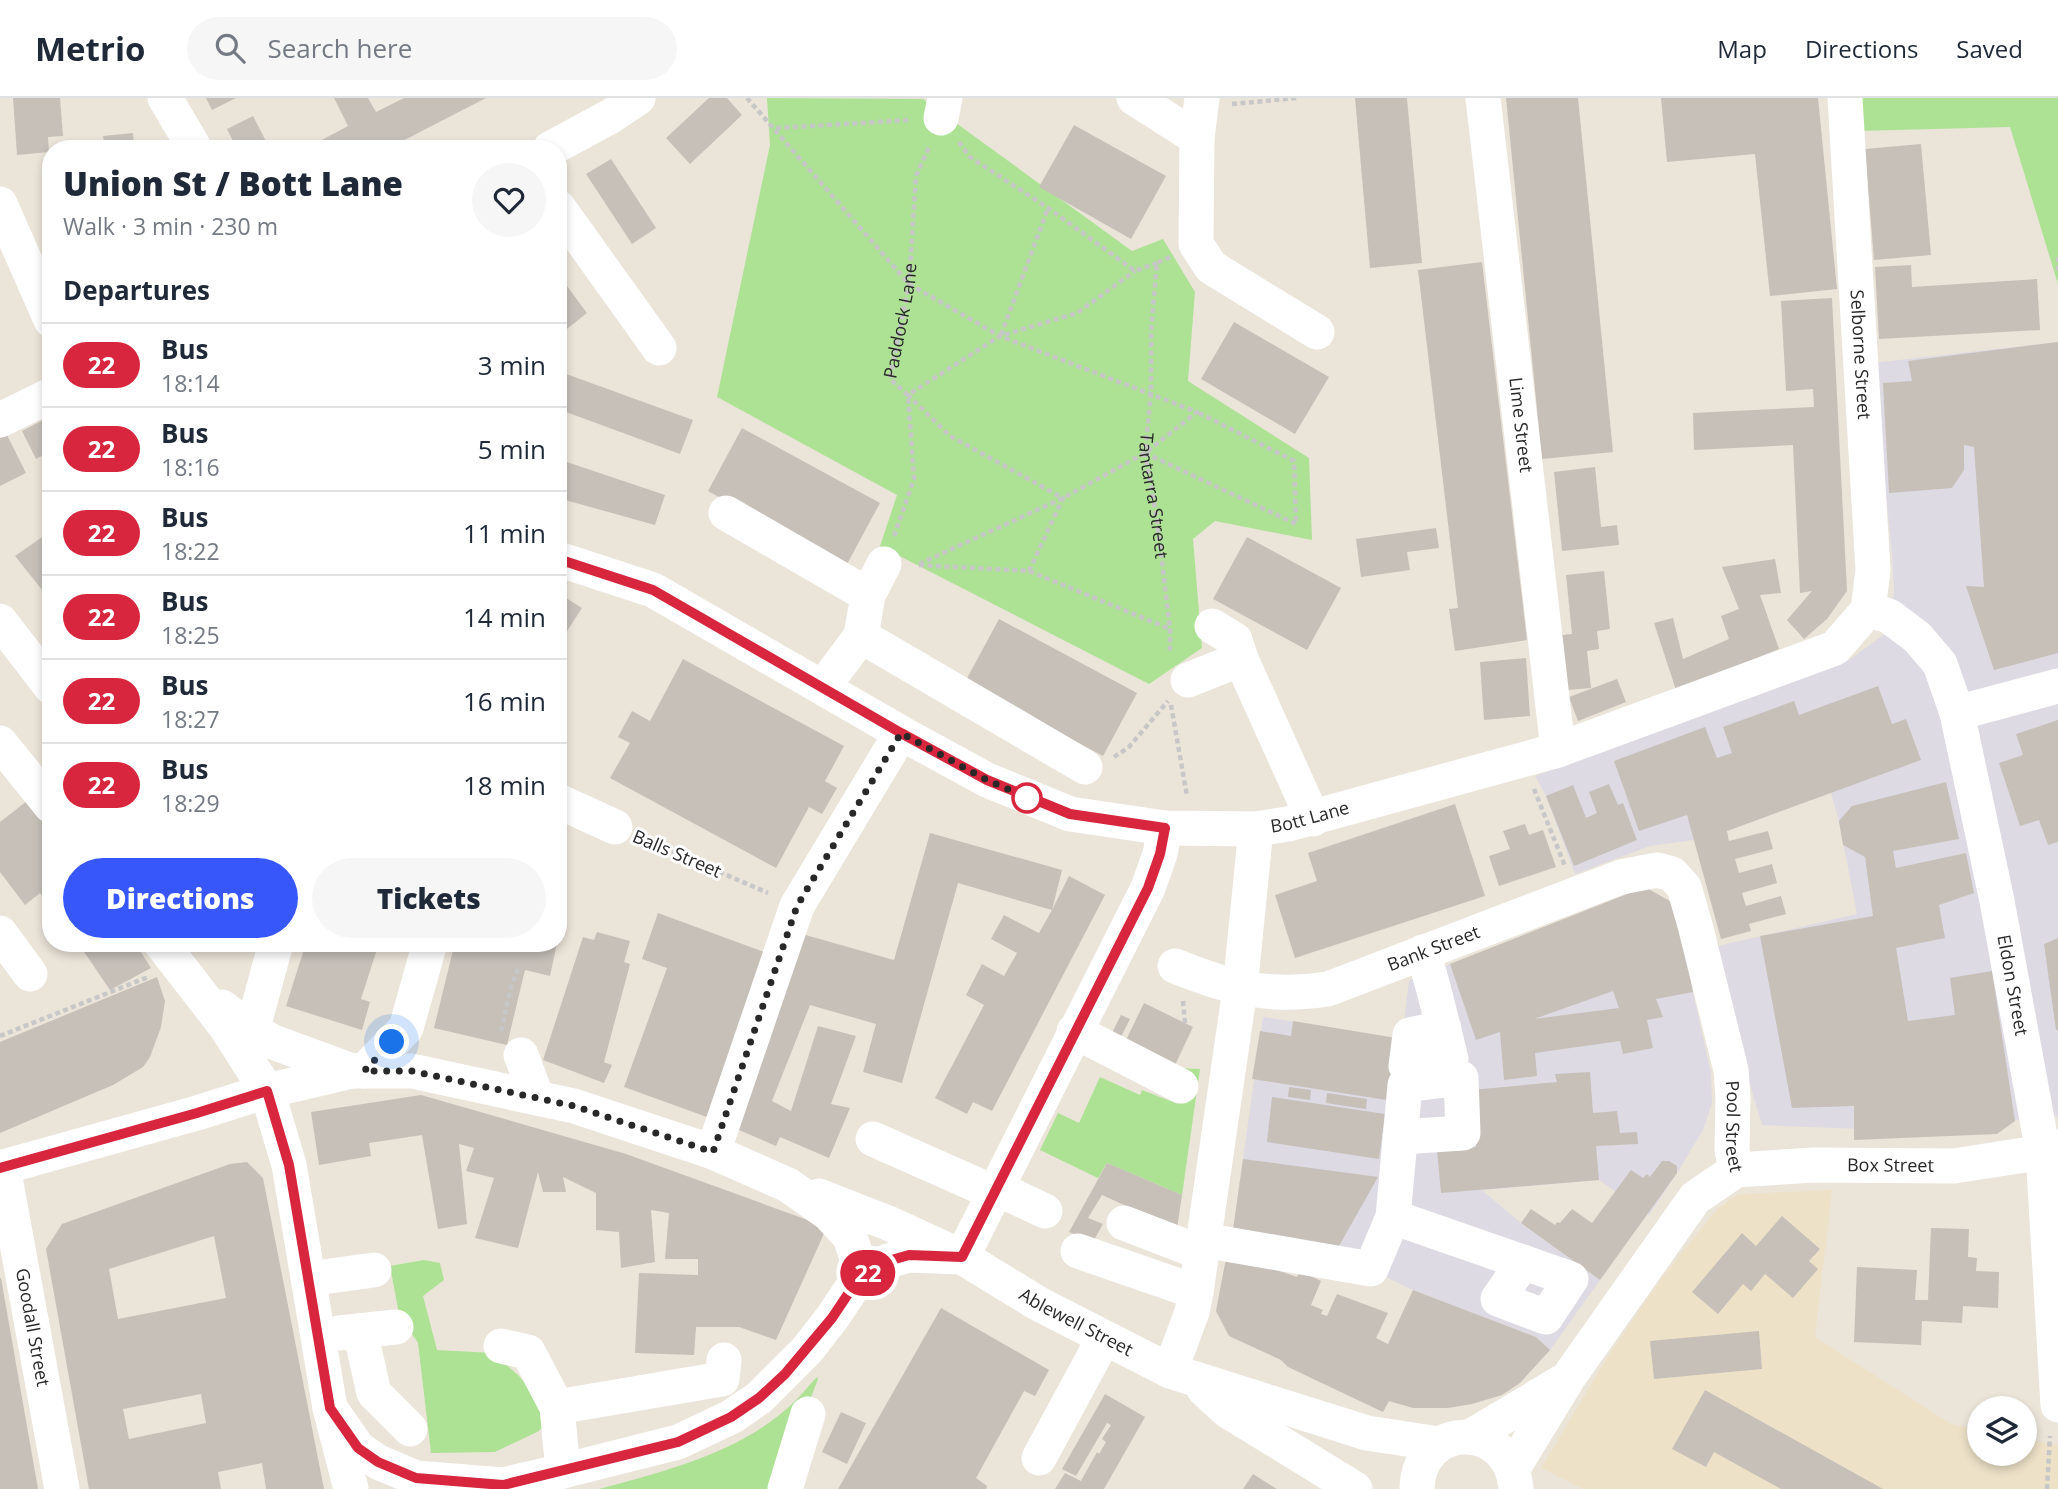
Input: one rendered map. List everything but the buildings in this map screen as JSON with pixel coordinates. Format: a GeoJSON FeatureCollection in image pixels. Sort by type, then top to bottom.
{"type":"FeatureCollection","features":[{"type":"Feature","properties":{"kind":"street"},"geometry":{"type":"LineString","coordinates":[[165,98],[190,140]]}},
{"type":"Feature","properties":{"kind":"street"},"geometry":{"type":"LineString","coordinates":[[567,140],[638,98]]}},
{"type":"Feature","properties":{"kind":"street"},"geometry":{"type":"LineString","coordinates":[[1134,98],[1200,114],[1196,244],[1211,267],[1317,332]]}},
{"type":"Feature","properties":{"kind":"street","name":"Lime Street"},"geometry":{"type":"LineString","coordinates":[[1483,98],[1558,750]]}},
{"type":"Feature","properties":{"kind":"street","name":"Selborne Street"},"geometry":{"type":"LineString","coordinates":[[1844,98],[1873,570],[1868,610]]}},
{"type":"Feature","properties":{"kind":"street"},"geometry":{"type":"LineString","coordinates":[[0,204],[42,300]]}},
{"type":"Feature","properties":{"kind":"street"},"geometry":{"type":"LineString","coordinates":[[567,220],[659,348]]}},
{"type":"Feature","properties":{"kind":"street"},"geometry":{"type":"LineString","coordinates":[[0,420],[42,399]]}},
{"type":"Feature","properties":{"kind":"street"},"geometry":{"type":"LineString","coordinates":[[726,513],[868,595]]}},
{"type":"Feature","properties":{"kind":"street"},"geometry":{"type":"LineString","coordinates":[[567,562],[653,590],[987,780],[1059,810],[1070,814],[1165,828],[1256,829]]}},
{"type":"Feature","properties":{"kind":"street"},"geometry":{"type":"LineString","coordinates":[[823,687],[861,636],[868,595],[900,564]]}},
{"type":"Feature","properties":{"kind":"street","name":"Bott Lane"},"geometry":{"type":"LineString","coordinates":[[1182,1376],[1240,989],[1256,829],[1313,819],[1558,750],[1835,648],[1868,610]]}},
{"type":"Feature","properties":{"kind":"street","name":"Eldon Street"},"geometry":{"type":"LineString","coordinates":[[1868,610],[1889,616],[1917,636],[1940,664],[1958,713],[2050,1149],[2058,1405]]}},
{"type":"Feature","properties":{"kind":"street"},"geometry":{"type":"LineString","coordinates":[[0,621],[42,675]]}},
{"type":"Feature","properties":{"kind":"street"},"geometry":{"type":"LineString","coordinates":[[1212,626],[1235,640],[1313,819]]}},
{"type":"Feature","properties":{"kind":"street"},"geometry":{"type":"LineString","coordinates":[[861,636],[1085,767]]}},
{"type":"Feature","properties":{"kind":"street"},"geometry":{"type":"LineString","coordinates":[[1176,678],[1241,659]]}},
{"type":"Feature","properties":{"kind":"street"},"geometry":{"type":"LineString","coordinates":[[1958,713],[2058,686]]}},
{"type":"Feature","properties":{"kind":"street"},"geometry":{"type":"LineString","coordinates":[[713,1152],[797,906],[901,733]]}},
{"type":"Feature","properties":{"kind":"street"},"geometry":{"type":"LineString","coordinates":[[6,762],[42,797]]}},
{"type":"Feature","properties":{"kind":"street","name":"Balls Street"},"geometry":{"type":"LineString","coordinates":[[567,809],[615,827]]}},
{"type":"Feature","properties":{"kind":"street"},"geometry":{"type":"LineString","coordinates":[[962,1257],[1148,888],[1160,854],[1165,828]]}},
{"type":"Feature","properties":{"kind":"street","name":"Pool Street"},"geometry":{"type":"LineString","coordinates":[[1521,1479],[1568,1378],[1695,1198],[1736,1170],[1732,1150],[1731,1070],[1684,887],[1672,874],[1657,870],[1620,877]]}},
{"type":"Feature","properties":{"kind":"street","name":"Bank Street"},"geometry":{"type":"LineString","coordinates":[[1175,966],[1240,989],[1296,994],[1328,989],[1620,877]]}},
{"type":"Feature","properties":{"kind":"street"},"geometry":{"type":"LineString","coordinates":[[0,933],[30,974]]}},
{"type":"Feature","properties":{"kind":"street"},"geometry":{"type":"LineString","coordinates":[[250,1029],[256,1020],[271,952]]}},
{"type":"Feature","properties":{"kind":"street"},"geometry":{"type":"LineString","coordinates":[[178,964],[250,1029],[296,1051],[358,1071],[406,1028],[427,952]]}},
{"type":"Feature","properties":{"kind":"street"},"geometry":{"type":"LineString","coordinates":[[1423,952],[1444,1028]]}},
{"type":"Feature","properties":{"kind":"street"},"geometry":{"type":"LineString","coordinates":[[178,964],[226,1027],[267,1091],[289,1165],[330,1408],[351,1489]]}},
{"type":"Feature","properties":{"kind":"street"},"geometry":{"type":"LineString","coordinates":[[1074,1031],[1181,1086]]}},
{"type":"Feature","properties":{"kind":"street"},"geometry":{"type":"LineString","coordinates":[[511,1043],[537,1098]]}},
{"type":"Feature","properties":{"kind":"street","name":"Ablewell Street"},"geometry":{"type":"LineString","coordinates":[[1,1167],[267,1091],[358,1071],[412,1071],[574,1106],[713,1152],[788,1185],[888,1223],[962,1257],[1038,1304],[1182,1376],[1367,1433],[1454,1440],[1482,1439],[1497,1447],[1521,1479]]}},
{"type":"Feature","properties":{"kind":"street"},"geometry":{"type":"LineString","coordinates":[[1124,1223],[1203,1247],[1371,1269],[1393,1217],[1400,1137]]}},
{"type":"Feature","properties":{"kind":"street"},"geometry":{"type":"LineString","coordinates":[[873,1139],[1045,1211]]}},
{"type":"Feature","properties":{"kind":"street","name":"Box Street"},"geometry":{"type":"LineString","coordinates":[[1736,1170],[1814,1166],[1954,1166],[2050,1149]]}},
{"type":"Feature","properties":{"kind":"street","name":"Goodall Street"},"geometry":{"type":"LineString","coordinates":[[1,1167],[62,1489]]}},
{"type":"Feature","properties":{"kind":"street","name":"Ablewell Street"},"geometry":{"type":"LineString","coordinates":[[788,1185],[829,1214],[850,1237],[857,1258],[858,1279],[888,1261],[909,1255],[962,1257]]}},
{"type":"Feature","properties":{"kind":"street"},"geometry":{"type":"LineString","coordinates":[[1393,1217],[1523,1262]]}},
{"type":"Feature","properties":{"kind":"street"},"geometry":{"type":"LineString","coordinates":[[1078,1251],[1196,1292]]}},
{"type":"Feature","properties":{"kind":"street"},"geometry":{"type":"LineString","coordinates":[[308,1279],[374,1270]]}},
{"type":"Feature","properties":{"kind":"street"},"geometry":{"type":"LineString","coordinates":[[330,1408],[358,1448],[378,1462],[416,1478],[497,1487],[564,1471],[678,1442],[731,1417],[759,1398],[800,1358],[832,1318],[858,1279]]}},
{"type":"Feature","properties":{"kind":"street"},"geometry":{"type":"LineString","coordinates":[[318,1337],[396,1327]]}},
{"type":"Feature","properties":{"kind":"street"},"geometry":{"type":"LineString","coordinates":[[360,1331],[374,1393],[410,1429]]}},
{"type":"Feature","properties":{"kind":"street"},"geometry":{"type":"LineString","coordinates":[[1039,1458],[1104,1338]]}},
{"type":"Feature","properties":{"kind":"street"},"geometry":{"type":"LineString","coordinates":[[501,1346],[528,1352],[557,1407],[564,1471]]}},
{"type":"Feature","properties":{"kind":"street"},"geometry":{"type":"LineString","coordinates":[[557,1407],[722,1379],[724,1360]]}},
{"type":"Feature","properties":{"kind":"street","name":"Ablewell Street"},"geometry":{"type":"LineString","coordinates":[[1182,1376],[1228,1411],[1355,1489]]}},
{"type":"Feature","properties":{"kind":"street","name":"Pool Street"},"geometry":{"type":"LineString","coordinates":[[1454,1440],[1568,1378]]}},
{"type":"Feature","properties":{"kind":"street"},"geometry":{"type":"LineString","coordinates":[[785,1489],[808,1415]]}},
{"type":"Feature","properties":{"kind":"street"},"geometry":{"type":"LineString","coordinates":[[1417,1489],[1420,1466],[1426,1456],[1454,1440]]}},
{"type":"Feature","properties":{"kind":"path"},"geometry":{"type":"LineString","coordinates":[[747,98],[909,284],[1000,336],[1197,412],[1294,461],[1296,524],[1145,453]]}},
{"type":"Feature","properties":{"kind":"path"},"geometry":{"type":"LineString","coordinates":[[1200,114],[1297,98]]}},
{"type":"Feature","properties":{"kind":"path"},"geometry":{"type":"LineString","coordinates":[[775,128],[943,108],[970,157],[1048,208],[1135,271]]}},
{"type":"Feature","properties":{"kind":"path","name":"Paddock Lane"},"geometry":{"type":"LineString","coordinates":[[900,564],[914,479],[908,395],[890,379],[909,284],[916,176],[943,108]]}},
{"type":"Feature","properties":{"kind":"path"},"geometry":{"type":"LineString","coordinates":[[1000,336],[1048,208]]}},
{"type":"Feature","properties":{"kind":"path"},"geometry":{"type":"LineString","coordinates":[[1063,498],[950,436],[908,395],[1000,336],[1077,313],[1135,271],[1196,244]]}},
{"type":"Feature","properties":{"kind":"path"},"geometry":{"type":"LineString","coordinates":[[2058,257],[2058,271]]}},
{"type":"Feature","properties":{"kind":"path","name":"Tantarra Street"},"geometry":{"type":"LineString","coordinates":[[1157,263],[1151,330],[1151,393],[1145,453],[1157,520],[1176,678],[1182,772]]}},
{"type":"Feature","properties":{"kind":"path"},"geometry":{"type":"LineString","coordinates":[[900,564],[1063,498],[1145,453],[1197,412]]}},
{"type":"Feature","properties":{"kind":"path"},"geometry":{"type":"LineString","coordinates":[[1029,571],[1063,498]]}},
{"type":"Feature","properties":{"kind":"path"},"geometry":{"type":"LineString","coordinates":[[900,564],[1029,571],[1170,629]]}},
{"type":"Feature","properties":{"kind":"path"},"geometry":{"type":"LineString","coordinates":[[1085,767],[1101,765],[1129,747],[1176,678]]}},
{"type":"Feature","properties":{"kind":"path"},"geometry":{"type":"LineString","coordinates":[[1523,760],[1576,892]]}},
{"type":"Feature","properties":{"kind":"path","name":"Balls Street"},"geometry":{"type":"LineString","coordinates":[[615,827],[797,906]]}},
{"type":"Feature","properties":{"kind":"path"},"geometry":{"type":"LineString","coordinates":[[0,1036],[178,964]]}},
{"type":"Feature","properties":{"kind":"path"},"geometry":{"type":"LineString","coordinates":[[511,1043],[511,987],[519,968]]}},
{"type":"Feature","properties":{"kind":"path"},"geometry":{"type":"LineString","coordinates":[[2047,1489],[2048,1436],[2058,1435]]}},
{"type":"Feature","properties":{"kind":"shaded area"},"geometry":{"type":"Polygon","coordinates":[[[2058,342],[2058,1116],[1887,1130],[1762,1125],[1709,948],[1857,914],[1831,793],[1727,831],[1693,840],[1650,846],[1575,874],[1546,796],[1535,776],[1849,660],[1889,631],[1894,591],[1892,555],[1873,363],[2058,342]]]}},
{"type":"Feature","properties":{"kind":"shaded area"},"geometry":{"type":"Polygon","coordinates":[[[1450,964],[1693,992],[1711,1073],[1712,1103],[1703,1130],[1649,1215],[1599,1180],[1482,1190],[1521,1223],[1600,1280],[1550,1350],[1536,1337],[1413,1290],[1335,1253],[1232,1237],[1263,1017],[1402,1039],[1409,980],[1450,964]]]}},
{"type":"Feature","properties":{"kind":"shaded area"},"geometry":{"type":"Polygon","coordinates":[[[1832,1190],[1815,1337],[1951,1424],[1967,1427],[1967,1466],[2037,1466],[2037,1441],[2058,1445],[2058,1489],[1583,1489],[1541,1468],[1608,1356],[1663,1276],[1717,1209],[1739,1194],[1832,1190]]]}},
{"type":"Feature","properties":{"kind":"green space"},"geometry":{"type":"Polygon","coordinates":[[[767,98],[923,99],[1132,251],[1163,239],[1195,292],[1188,381],[1309,458],[1312,540],[1215,521],[1193,539],[1202,648],[1149,684],[880,546],[897,495],[717,397],[770,145],[767,98]]]}},
{"type":"Feature","properties":{"kind":"green space"},"geometry":{"type":"Polygon","coordinates":[[[1853,98],[2058,98],[2058,284],[2010,127],[1858,131],[1853,98]]]}},
{"type":"Feature","properties":{"kind":"green space"},"geometry":{"type":"Polygon","coordinates":[[[1173,1068],[1200,1069],[1182,1195],[1107,1163],[1098,1178],[1040,1150],[1058,1113],[1079,1123],[1100,1077],[1140,1095],[1142,1090],[1178,1104],[1183,1094],[1173,1068]]]}},
{"type":"Feature","properties":{"kind":"green space"},"geometry":{"type":"Polygon","coordinates":[[[424,1260],[440,1263],[444,1280],[423,1296],[437,1350],[493,1353],[518,1375],[544,1404],[546,1423],[539,1431],[495,1452],[431,1453],[418,1343],[399,1314],[390,1266],[424,1260]]]}},
{"type":"Feature","properties":{"kind":"green space"},"geometry":{"type":"Polygon","coordinates":[[[817,1377],[776,1489],[599,1489],[675,1467],[725,1448],[771,1422],[817,1377]]]}},
{"type":"Feature","properties":{"kind":"bus line","name":"22"},"geometry":{"type":"LineString","coordinates":[[0,1168],[267,1091],[289,1165],[330,1408],[358,1448],[378,1462],[416,1478],[503,1485],[678,1442],[731,1417],[759,1398],[807,1350],[858,1279],[888,1261],[909,1255],[962,1257],[1148,888],[1160,854],[1165,828],[1070,814],[987,780],[653,590],[567,562]]}},
{"type":"Feature","properties":{"kind":"route"},"geometry":{"type":"LineString","coordinates":[[392,1042],[364,1071],[412,1071],[574,1106],[713,1152],[797,906],[901,733],[987,780],[1038,802],[1027,798]]}}]}
